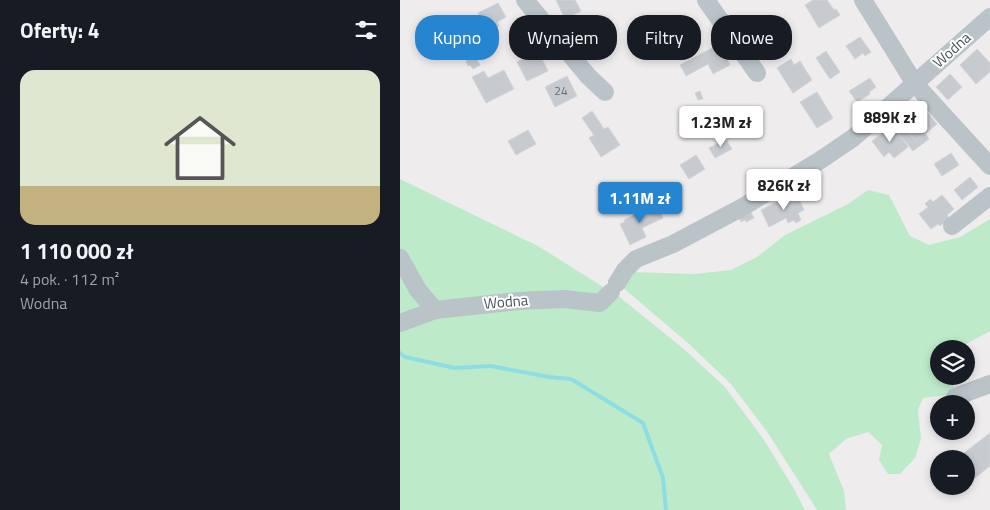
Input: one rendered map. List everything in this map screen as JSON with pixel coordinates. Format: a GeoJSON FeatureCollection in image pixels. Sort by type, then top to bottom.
{"type":"FeatureCollection","features":[{"type":"Feature","properties":{"kind":"street"},"geometry":{"type":"LineString","coordinates":[[525,0],[588,76],[605,92]]}},
{"type":"Feature","properties":{"kind":"street"},"geometry":{"type":"LineString","coordinates":[[706,0],[757,73]]}},
{"type":"Feature","properties":{"kind":"street"},"geometry":{"type":"LineString","coordinates":[[863,0],[914,84],[990,166]]}},
{"type":"Feature","properties":{"kind":"street","name":"Wodna"},"geometry":{"type":"LineString","coordinates":[[400,323],[435,310],[546,299],[600,302],[614,288],[625,270],[636,259],[673,244],[740,208],[854,138],[990,17]]}},
{"type":"Feature","properties":{"kind":"street"},"geometry":{"type":"LineString","coordinates":[[952,226],[990,196]]}},
{"type":"Feature","properties":{"kind":"street"},"geometry":{"type":"LineString","coordinates":[[400,258],[418,290],[435,310]]}},
{"type":"Feature","properties":{"kind":"street"},"geometry":{"type":"LineString","coordinates":[[961,395],[990,384]]}},
{"type":"Feature","properties":{"kind":"green space"},"geometry":{"type":"Polygon","coordinates":[[[400,179],[538,246],[605,288],[601,296],[400,317],[400,179]]]}},
{"type":"Feature","properties":{"kind":"green space"},"geometry":{"type":"Polygon","coordinates":[[[868,190],[889,195],[910,236],[929,245],[960,237],[990,219],[990,331],[974,340],[930,340],[930,385],[953,385],[954,387],[947,395],[930,395],[930,397],[923,398],[918,410],[921,439],[915,458],[900,474],[888,474],[879,460],[882,445],[868,432],[846,439],[829,454],[844,491],[846,510],[817,510],[768,433],[731,384],[689,344],[621,286],[630,272],[694,274],[731,270],[757,257],[785,235],[848,204],[868,190]]]}},
{"type":"Feature","properties":{"kind":"green space"},"geometry":{"type":"Polygon","coordinates":[[[616,294],[685,350],[725,387],[764,440],[805,510],[400,510],[400,328],[424,318],[616,294]]]}},
{"type":"Feature","properties":{"kind":"building"},"geometry":{"type":"Polygon","coordinates":[[[556,0],[575,0],[581,11],[573,15],[563,15],[556,0]]]}},
{"type":"Feature","properties":{"kind":"building"},"geometry":{"type":"Polygon","coordinates":[[[813,0],[827,0],[840,15],[819,28],[805,5],[813,0]]]}},
{"type":"Feature","properties":{"kind":"building"},"geometry":{"type":"Polygon","coordinates":[[[498,3],[506,17],[499,21],[499,15],[479,15],[478,13],[498,3]]]}},
{"type":"Feature","properties":{"kind":"building"},"geometry":{"type":"Polygon","coordinates":[[[860,37],[871,52],[865,56],[863,53],[855,59],[846,46],[860,37]]]}},
{"type":"Feature","properties":{"kind":"building"},"geometry":{"type":"Polygon","coordinates":[[[711,49],[711,60],[728,60],[730,65],[713,74],[708,64],[686,76],[680,65],[690,60],[701,60],[701,54],[711,49]]]}},
{"type":"Feature","properties":{"kind":"building"},"geometry":{"type":"Polygon","coordinates":[[[977,49],[990,63],[990,72],[976,84],[960,65],[977,49]]]}},
{"type":"Feature","properties":{"kind":"building"},"geometry":{"type":"Polygon","coordinates":[[[826,51],[840,72],[830,79],[816,58],[826,51]]]}},
{"type":"Feature","properties":{"kind":"building"},"geometry":{"type":"Polygon","coordinates":[[[477,60],[480,65],[473,69],[470,65],[468,66],[466,61],[477,60]]]}},
{"type":"Feature","properties":{"kind":"building"},"geometry":{"type":"Polygon","coordinates":[[[521,60],[542,60],[548,71],[527,81],[517,62],[521,60]]]}},
{"type":"Feature","properties":{"kind":"building"},"geometry":{"type":"Polygon","coordinates":[[[789,60],[792,60],[794,65],[800,61],[812,80],[793,93],[777,68],[789,60]]]}},
{"type":"Feature","properties":{"kind":"building"},"geometry":{"type":"Polygon","coordinates":[[[504,70],[514,89],[486,103],[472,77],[484,71],[488,78],[504,70]]]}},
{"type":"Feature","properties":{"kind":"building"},"geometry":{"type":"Polygon","coordinates":[[[950,74],[962,87],[948,100],[936,87],[950,74]]]}},
{"type":"Feature","properties":{"kind":"building"},"geometry":{"type":"Polygon","coordinates":[[[567,76],[577,96],[555,107],[545,87],[567,76]]]}},
{"type":"Feature","properties":{"kind":"building"},"geometry":{"type":"Polygon","coordinates":[[[870,78],[876,87],[869,92],[870,94],[857,102],[849,91],[870,78]]]}},
{"type":"Feature","properties":{"kind":"building"},"geometry":{"type":"Polygon","coordinates":[[[700,91],[703,99],[698,100],[695,93],[700,91]]]}},
{"type":"Feature","properties":{"kind":"building"},"geometry":{"type":"Polygon","coordinates":[[[817,92],[833,118],[817,128],[800,102],[817,92]]]}},
{"type":"Feature","properties":{"kind":"building"},"geometry":{"type":"Polygon","coordinates":[[[919,102],[937,124],[916,141],[898,120],[919,102]]]}},
{"type":"Feature","properties":{"kind":"building"},"geometry":{"type":"Polygon","coordinates":[[[899,109],[903,115],[898,120],[916,141],[925,133],[929,139],[913,151],[887,119],[899,109]]]}},
{"type":"Feature","properties":{"kind":"building"},"geometry":{"type":"Polygon","coordinates":[[[592,111],[604,129],[608,127],[620,145],[601,157],[589,138],[594,135],[582,118],[592,111]]]}},
{"type":"Feature","properties":{"kind":"building"},"geometry":{"type":"Polygon","coordinates":[[[720,126],[724,132],[714,137],[711,130],[720,126]]]}},
{"type":"Feature","properties":{"kind":"building"},"geometry":{"type":"Polygon","coordinates":[[[893,126],[908,147],[894,158],[889,152],[884,157],[872,141],[893,126]]]}},
{"type":"Feature","properties":{"kind":"building"},"geometry":{"type":"Polygon","coordinates":[[[528,130],[536,144],[516,155],[508,141],[528,130]]]}},
{"type":"Feature","properties":{"kind":"building"},"geometry":{"type":"Polygon","coordinates":[[[726,139],[732,149],[715,158],[709,148],[726,139]]]}},
{"type":"Feature","properties":{"kind":"building"},"geometry":{"type":"Polygon","coordinates":[[[951,153],[959,165],[942,176],[934,164],[951,153]]]}},
{"type":"Feature","properties":{"kind":"building"},"geometry":{"type":"Polygon","coordinates":[[[696,155],[705,169],[689,179],[680,165],[696,155]]]}},
{"type":"Feature","properties":{"kind":"building"},"geometry":{"type":"Polygon","coordinates":[[[970,177],[978,187],[962,200],[954,190],[970,177]]]}},
{"type":"Feature","properties":{"kind":"building"},"geometry":{"type":"Polygon","coordinates":[[[796,193],[804,210],[798,213],[801,220],[796,223],[794,220],[788,223],[786,218],[769,227],[761,210],[796,193]]]}},
{"type":"Feature","properties":{"kind":"building"},"geometry":{"type":"Polygon","coordinates":[[[942,195],[954,209],[947,215],[949,218],[940,226],[938,224],[931,229],[919,214],[928,207],[925,204],[930,199],[933,202],[942,195]]]}},
{"type":"Feature","properties":{"kind":"building"},"geometry":{"type":"Polygon","coordinates":[[[657,204],[663,218],[642,228],[646,237],[630,245],[620,224],[625,222],[624,220],[657,204]]]}},
{"type":"Feature","properties":{"kind":"building"},"geometry":{"type":"Polygon","coordinates":[[[749,209],[754,218],[741,222],[738,215],[749,209]]]}},
{"type":"Feature","properties":{"kind":"building"},"geometry":{"type":"Polygon","coordinates":[[[990,433],[990,466],[975,478],[975,450],[968,450],[990,433]]]}},
{"type":"Feature","properties":{"kind":"waterway"},"geometry":{"type":"LineString","coordinates":[[400,353],[405,357],[455,368],[491,366],[549,377],[571,379],[643,423],[663,478],[666,510]]}}]}
